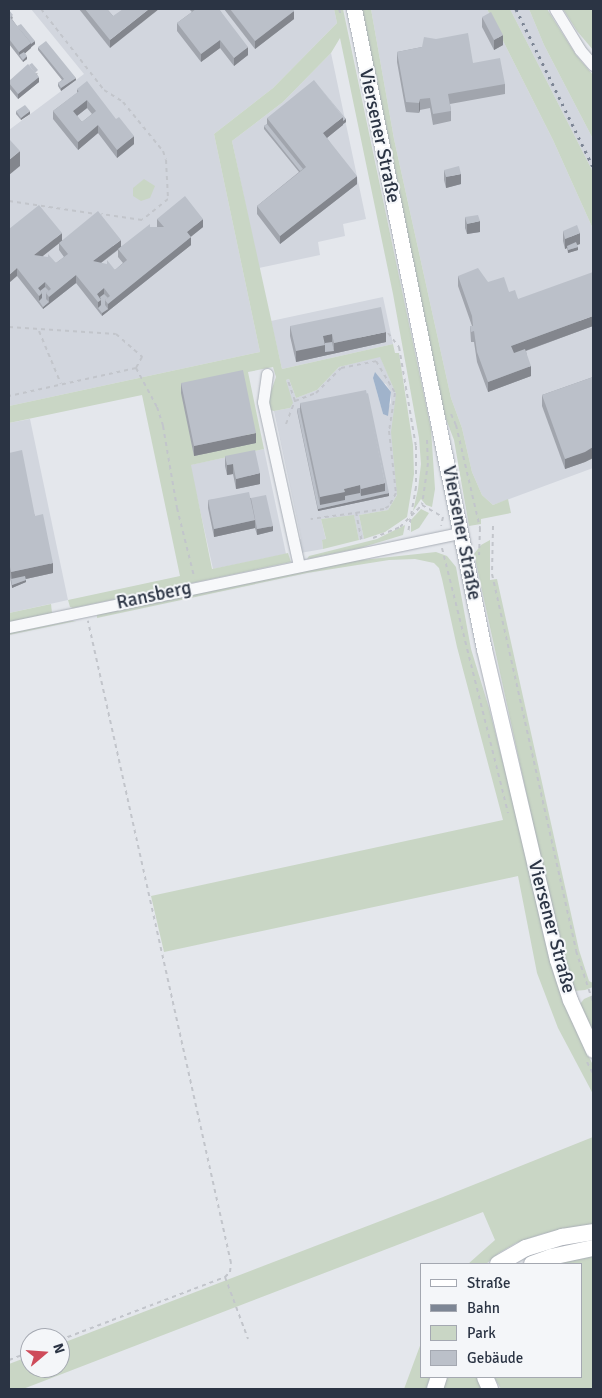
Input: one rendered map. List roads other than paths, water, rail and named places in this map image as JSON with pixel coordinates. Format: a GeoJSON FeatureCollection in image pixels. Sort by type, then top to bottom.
{"type":"FeatureCollection","features":[{"type":"Feature","properties":{"kind":"highway"},"geometry":{"type":"LineString","coordinates":[[500,1263],[526,1248],[562,1237],[593,1232]]}},
{"type":"Feature","properties":{"kind":"highway"},"geometry":{"type":"LineString","coordinates":[[535,1263],[551,1257],[593,1248]]}},
{"type":"Feature","properties":{"kind":"main road","name":"Viersener Straße"},"geometry":{"type":"LineString","coordinates":[[354,9],[434,399],[459,533],[557,960],[570,1000],[593,1050]]}},
{"type":"Feature","properties":{"kind":"street"},"geometry":{"type":"LineString","coordinates":[[555,9],[580,50],[593,65]]}},
{"type":"Feature","properties":{"kind":"street"},"geometry":{"type":"LineString","coordinates":[[267,374],[263,402],[299,566]]}},
{"type":"Feature","properties":{"kind":"street","name":"Ransberg"},"geometry":{"type":"LineString","coordinates":[[9,627],[459,533]]}},
{"type":"Feature","properties":{"kind":"water"},"geometry":{"type":"Polygon","coordinates":[[[375,372],[391,392],[388,416],[383,414],[373,378],[375,372]]]}},
{"type":"Feature","properties":{"kind":"railway"},"geometry":{"type":"LineString","coordinates":[[516,9],[593,167]]}}]}
